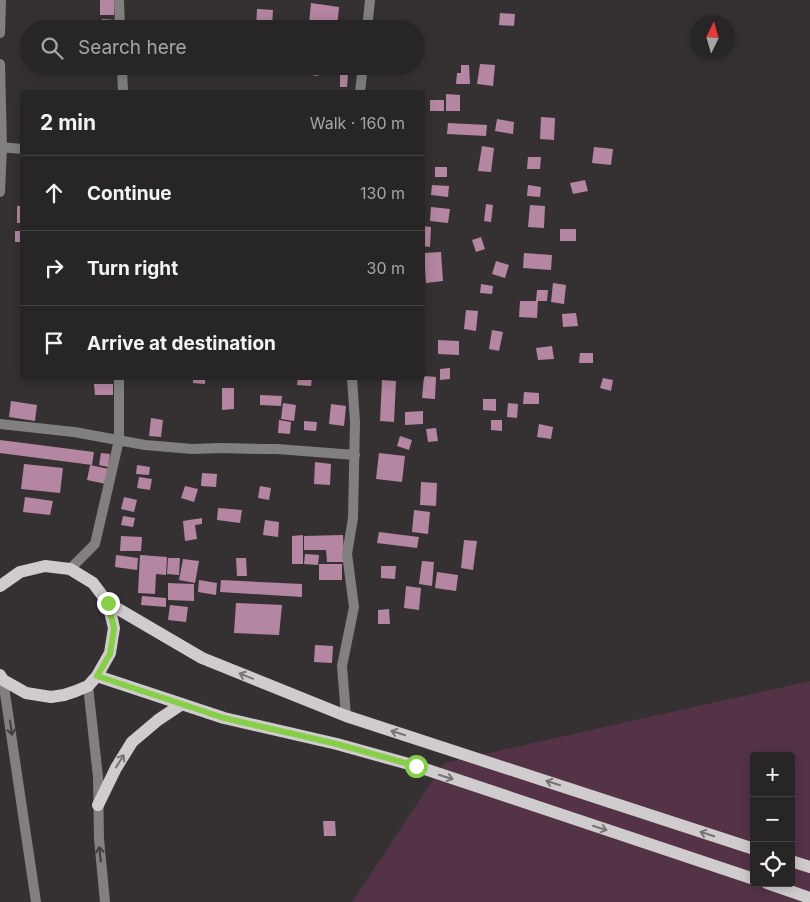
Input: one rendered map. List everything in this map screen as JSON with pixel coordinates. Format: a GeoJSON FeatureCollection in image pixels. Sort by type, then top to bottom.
{"type":"FeatureCollection","features":[{"type":"Feature","properties":{"kind":"main road"},"geometry":{"type":"LineString","coordinates":[[0,586],[20,572],[45,566],[70,570],[93,583],[108,603],[202,658],[346,716],[750,848]]}},
{"type":"Feature","properties":{"kind":"main road"},"geometry":{"type":"LineString","coordinates":[[2,678],[26,693],[51,697],[64,695],[88,686],[97,676],[110,654],[114,628],[108,603]]}},
{"type":"Feature","properties":{"kind":"main road"},"geometry":{"type":"LineString","coordinates":[[97,676],[224,718],[337,744],[416,766],[750,878]]}},
{"type":"Feature","properties":{"kind":"main road"},"geometry":{"type":"LineString","coordinates":[[98,805],[116,768],[132,742],[158,720],[182,704]]}},
{"type":"Feature","properties":{"kind":"main road"},"geometry":{"type":"LineString","coordinates":[[795,862],[810,867]]}},
{"type":"Feature","properties":{"kind":"main road"},"geometry":{"type":"LineString","coordinates":[[778,887],[810,898]]}},
{"type":"Feature","properties":{"kind":"street"},"geometry":{"type":"LineString","coordinates":[[0,33],[1,0]]}},
{"type":"Feature","properties":{"kind":"street"},"geometry":{"type":"LineString","coordinates":[[119,0],[120,20]]}},
{"type":"Feature","properties":{"kind":"street"},"geometry":{"type":"LineString","coordinates":[[368,20],[370,0]]}},
{"type":"Feature","properties":{"kind":"street"},"geometry":{"type":"LineString","coordinates":[[0,64],[0,192]]}},
{"type":"Feature","properties":{"kind":"street"},"geometry":{"type":"LineString","coordinates":[[122,75],[122,90]]}},
{"type":"Feature","properties":{"kind":"street"},"geometry":{"type":"LineString","coordinates":[[360,90],[362,75]]}},
{"type":"Feature","properties":{"kind":"street"},"geometry":{"type":"LineString","coordinates":[[1,147],[20,149]]}},
{"type":"Feature","properties":{"kind":"street"},"geometry":{"type":"LineString","coordinates":[[70,570],[95,544],[119,440],[118,380]]}},
{"type":"Feature","properties":{"kind":"street"},"geometry":{"type":"LineString","coordinates":[[346,716],[342,666],[354,607],[347,554],[353,518],[355,454],[352,380]]}},
{"type":"Feature","properties":{"kind":"street"},"geometry":{"type":"LineString","coordinates":[[0,424],[74,432],[145,445],[192,450],[277,448],[355,454]]}},
{"type":"Feature","properties":{"kind":"street"},"geometry":{"type":"LineString","coordinates":[[2,678],[36,902]]}},
{"type":"Feature","properties":{"kind":"street"},"geometry":{"type":"LineString","coordinates":[[88,686],[98,777],[99,839],[105,902]]}},
{"type":"Feature","properties":{"kind":"shaded area"},"geometry":{"type":"Polygon","coordinates":[[[810,681],[810,902],[352,902],[444,763],[810,681]]]}},
{"type":"Feature","properties":{"kind":"building"},"geometry":{"type":"Polygon","coordinates":[[[100,0],[114,0],[114,15],[100,15],[100,0]]]}},
{"type":"Feature","properties":{"kind":"building"},"geometry":{"type":"Polygon","coordinates":[[[311,3],[339,7],[338,20],[309,20],[311,3]]]}},
{"type":"Feature","properties":{"kind":"building"},"geometry":{"type":"Polygon","coordinates":[[[257,9],[273,10],[272,20],[256,20],[257,9]]]}},
{"type":"Feature","properties":{"kind":"building"},"geometry":{"type":"Polygon","coordinates":[[[500,13],[515,14],[514,26],[499,25],[500,13]]]}},
{"type":"Feature","properties":{"kind":"building"},"geometry":{"type":"Polygon","coordinates":[[[480,64],[495,65],[493,86],[477,84],[480,64]]]}},
{"type":"Feature","properties":{"kind":"building"},"geometry":{"type":"Polygon","coordinates":[[[461,65],[469,65],[470,84],[456,84],[457,73],[461,73],[461,65]]]}},
{"type":"Feature","properties":{"kind":"building"},"geometry":{"type":"Polygon","coordinates":[[[340,75],[348,75],[347,87],[340,87],[340,75]]]}},
{"type":"Feature","properties":{"kind":"building"},"geometry":{"type":"Polygon","coordinates":[[[446,94],[460,95],[460,111],[446,111],[446,94]]]}},
{"type":"Feature","properties":{"kind":"building"},"geometry":{"type":"Polygon","coordinates":[[[430,100],[444,100],[444,111],[430,111],[430,100]]]}},
{"type":"Feature","properties":{"kind":"building"},"geometry":{"type":"Polygon","coordinates":[[[541,117],[555,118],[554,140],[540,139],[541,117]]]}},
{"type":"Feature","properties":{"kind":"building"},"geometry":{"type":"Polygon","coordinates":[[[497,119],[514,122],[513,134],[495,131],[497,119]]]}},
{"type":"Feature","properties":{"kind":"building"},"geometry":{"type":"Polygon","coordinates":[[[448,123],[487,125],[486,136],[447,134],[448,123]]]}},
{"type":"Feature","properties":{"kind":"building"},"geometry":{"type":"Polygon","coordinates":[[[482,146],[494,148],[491,172],[478,171],[482,146]]]}},
{"type":"Feature","properties":{"kind":"building"},"geometry":{"type":"Polygon","coordinates":[[[594,147],[613,149],[611,165],[592,163],[594,147]]]}},
{"type":"Feature","properties":{"kind":"building"},"geometry":{"type":"Polygon","coordinates":[[[528,157],[541,157],[540,169],[527,169],[528,157]]]}},
{"type":"Feature","properties":{"kind":"building"},"geometry":{"type":"Polygon","coordinates":[[[435,167],[447,167],[447,177],[435,177],[435,167]]]}},
{"type":"Feature","properties":{"kind":"building"},"geometry":{"type":"Polygon","coordinates":[[[585,180],[588,191],[573,194],[570,183],[585,180]]]}},
{"type":"Feature","properties":{"kind":"building"},"geometry":{"type":"Polygon","coordinates":[[[432,185],[449,186],[448,197],[431,195],[432,185]]]}},
{"type":"Feature","properties":{"kind":"building"},"geometry":{"type":"Polygon","coordinates":[[[528,185],[541,187],[540,197],[527,196],[528,185]]]}},
{"type":"Feature","properties":{"kind":"building"},"geometry":{"type":"Polygon","coordinates":[[[486,204],[493,205],[491,222],[484,221],[486,204]]]}},
{"type":"Feature","properties":{"kind":"building"},"geometry":{"type":"Polygon","coordinates":[[[530,205],[545,206],[544,228],[528,227],[530,205]]]}},
{"type":"Feature","properties":{"kind":"building"},"geometry":{"type":"Polygon","coordinates":[[[17,206],[20,206],[20,223],[17,223],[17,206]]]}},
{"type":"Feature","properties":{"kind":"building"},"geometry":{"type":"Polygon","coordinates":[[[431,207],[450,209],[448,223],[430,221],[431,207]]]}},
{"type":"Feature","properties":{"kind":"building"},"geometry":{"type":"Polygon","coordinates":[[[425,226],[431,227],[430,247],[425,246],[425,226]]]}},
{"type":"Feature","properties":{"kind":"building"},"geometry":{"type":"Polygon","coordinates":[[[560,229],[576,229],[576,241],[560,241],[560,229]]]}},
{"type":"Feature","properties":{"kind":"building"},"geometry":{"type":"Polygon","coordinates":[[[15,231],[20,231],[20,242],[15,242],[15,231]]]}},
{"type":"Feature","properties":{"kind":"building"},"geometry":{"type":"Polygon","coordinates":[[[481,237],[485,249],[476,252],[472,240],[481,237]]]}},
{"type":"Feature","properties":{"kind":"building"},"geometry":{"type":"Polygon","coordinates":[[[441,252],[443,281],[426,283],[425,253],[441,252]]]}},
{"type":"Feature","properties":{"kind":"building"},"geometry":{"type":"Polygon","coordinates":[[[524,253],[552,255],[551,270],[523,268],[524,253]]]}},
{"type":"Feature","properties":{"kind":"building"},"geometry":{"type":"Polygon","coordinates":[[[496,261],[509,265],[505,278],[492,274],[496,261]]]}},
{"type":"Feature","properties":{"kind":"building"},"geometry":{"type":"Polygon","coordinates":[[[553,283],[566,285],[564,304],[551,302],[553,283]]]}},
{"type":"Feature","properties":{"kind":"building"},"geometry":{"type":"Polygon","coordinates":[[[481,284],[493,286],[492,294],[480,293],[481,284]]]}},
{"type":"Feature","properties":{"kind":"building"},"geometry":{"type":"Polygon","coordinates":[[[537,290],[548,290],[547,301],[536,301],[537,290]]]}},
{"type":"Feature","properties":{"kind":"building"},"geometry":{"type":"Polygon","coordinates":[[[520,301],[538,301],[537,318],[519,317],[520,301]]]}},
{"type":"Feature","properties":{"kind":"building"},"geometry":{"type":"Polygon","coordinates":[[[466,310],[478,311],[476,331],[464,329],[466,310]]]}},
{"type":"Feature","properties":{"kind":"building"},"geometry":{"type":"Polygon","coordinates":[[[576,313],[578,326],[563,327],[562,314],[576,313]]]}},
{"type":"Feature","properties":{"kind":"building"},"geometry":{"type":"Polygon","coordinates":[[[492,330],[503,332],[499,351],[489,349],[492,330]]]}},
{"type":"Feature","properties":{"kind":"building"},"geometry":{"type":"Polygon","coordinates":[[[438,340],[459,341],[459,355],[438,354],[438,340]]]}},
{"type":"Feature","properties":{"kind":"building"},"geometry":{"type":"Polygon","coordinates":[[[552,346],[554,359],[538,360],[536,348],[552,346]]]}},
{"type":"Feature","properties":{"kind":"building"},"geometry":{"type":"Polygon","coordinates":[[[580,353],[593,353],[593,363],[579,363],[580,353]]]}},
{"type":"Feature","properties":{"kind":"building"},"geometry":{"type":"Polygon","coordinates":[[[450,368],[450,379],[440,380],[440,369],[450,368]]]}},
{"type":"Feature","properties":{"kind":"building"},"geometry":{"type":"Polygon","coordinates":[[[425,376],[436,377],[435,399],[422,398],[425,376]]]}},
{"type":"Feature","properties":{"kind":"building"},"geometry":{"type":"Polygon","coordinates":[[[603,378],[613,380],[611,391],[600,388],[603,378]]]}},
{"type":"Feature","properties":{"kind":"building"},"geometry":{"type":"Polygon","coordinates":[[[193,380],[205,380],[205,384],[193,383],[193,380]]]}},
{"type":"Feature","properties":{"kind":"building"},"geometry":{"type":"Polygon","coordinates":[[[298,380],[312,380],[311,386],[297,385],[298,380]]]}},
{"type":"Feature","properties":{"kind":"building"},"geometry":{"type":"Polygon","coordinates":[[[382,380],[396,381],[394,422],[380,421],[382,380]]]}},
{"type":"Feature","properties":{"kind":"building"},"geometry":{"type":"Polygon","coordinates":[[[94,384],[113,384],[113,395],[95,395],[94,384]]]}},
{"type":"Feature","properties":{"kind":"building"},"geometry":{"type":"Polygon","coordinates":[[[222,388],[234,388],[234,409],[222,410],[222,388]]]}},
{"type":"Feature","properties":{"kind":"building"},"geometry":{"type":"Polygon","coordinates":[[[524,392],[539,393],[539,404],[523,404],[524,392]]]}},
{"type":"Feature","properties":{"kind":"building"},"geometry":{"type":"Polygon","coordinates":[[[260,395],[282,396],[281,406],[260,405],[260,395]]]}},
{"type":"Feature","properties":{"kind":"building"},"geometry":{"type":"Polygon","coordinates":[[[483,399],[496,399],[496,411],[483,410],[483,399]]]}},
{"type":"Feature","properties":{"kind":"building"},"geometry":{"type":"Polygon","coordinates":[[[11,401],[37,405],[35,421],[9,417],[11,401]]]}},
{"type":"Feature","properties":{"kind":"building"},"geometry":{"type":"Polygon","coordinates":[[[283,403],[296,405],[294,421],[281,419],[283,403]]]}},
{"type":"Feature","properties":{"kind":"building"},"geometry":{"type":"Polygon","coordinates":[[[508,403],[518,404],[517,418],[507,417],[508,403]]]}},
{"type":"Feature","properties":{"kind":"building"},"geometry":{"type":"Polygon","coordinates":[[[331,404],[346,406],[344,426],[329,424],[331,404]]]}},
{"type":"Feature","properties":{"kind":"building"},"geometry":{"type":"Polygon","coordinates":[[[423,411],[423,424],[405,425],[405,412],[423,411]]]}},
{"type":"Feature","properties":{"kind":"building"},"geometry":{"type":"Polygon","coordinates":[[[151,418],[163,420],[161,437],[149,436],[151,418]]]}},
{"type":"Feature","properties":{"kind":"building"},"geometry":{"type":"Polygon","coordinates":[[[279,420],[291,422],[290,434],[278,433],[279,420]]]}},
{"type":"Feature","properties":{"kind":"building"},"geometry":{"type":"Polygon","coordinates":[[[491,420],[502,420],[502,431],[491,430],[491,420]]]}},
{"type":"Feature","properties":{"kind":"building"},"geometry":{"type":"Polygon","coordinates":[[[304,421],[317,422],[316,431],[304,430],[304,421]]]}},
{"type":"Feature","properties":{"kind":"building"},"geometry":{"type":"Polygon","coordinates":[[[539,424],[553,427],[551,439],[537,437],[539,424]]]}},
{"type":"Feature","properties":{"kind":"building"},"geometry":{"type":"Polygon","coordinates":[[[436,428],[438,441],[428,442],[426,429],[436,428]]]}},
{"type":"Feature","properties":{"kind":"building"},"geometry":{"type":"Polygon","coordinates":[[[400,436],[412,440],[409,450],[397,446],[400,436]]]}},
{"type":"Feature","properties":{"kind":"building"},"geometry":{"type":"Polygon","coordinates":[[[0,440],[94,452],[92,465],[0,453],[0,440]]]}},
{"type":"Feature","properties":{"kind":"building"},"geometry":{"type":"Polygon","coordinates":[[[101,453],[110,454],[108,467],[99,465],[101,453]]]}},
{"type":"Feature","properties":{"kind":"building"},"geometry":{"type":"Polygon","coordinates":[[[379,453],[405,456],[402,482],[376,479],[379,453]]]}},
{"type":"Feature","properties":{"kind":"building"},"geometry":{"type":"Polygon","coordinates":[[[315,462],[331,464],[330,485],[314,484],[315,462]]]}},
{"type":"Feature","properties":{"kind":"building"},"geometry":{"type":"Polygon","coordinates":[[[24,464],[63,468],[60,493],[21,489],[24,464]]]}},
{"type":"Feature","properties":{"kind":"building"},"geometry":{"type":"Polygon","coordinates":[[[90,465],[109,469],[106,484],[87,480],[90,465]]]}},
{"type":"Feature","properties":{"kind":"building"},"geometry":{"type":"Polygon","coordinates":[[[137,465],[150,467],[149,475],[136,474],[137,465]]]}},
{"type":"Feature","properties":{"kind":"building"},"geometry":{"type":"Polygon","coordinates":[[[202,473],[217,474],[216,487],[201,486],[202,473]]]}},
{"type":"Feature","properties":{"kind":"building"},"geometry":{"type":"Polygon","coordinates":[[[139,477],[152,479],[150,490],[137,488],[139,477]]]}},
{"type":"Feature","properties":{"kind":"building"},"geometry":{"type":"Polygon","coordinates":[[[421,482],[437,483],[436,506],[420,505],[421,482]]]}},
{"type":"Feature","properties":{"kind":"building"},"geometry":{"type":"Polygon","coordinates":[[[185,486],[198,489],[194,502],[181,498],[185,486]]]}},
{"type":"Feature","properties":{"kind":"building"},"geometry":{"type":"Polygon","coordinates":[[[260,486],[271,488],[269,500],[258,498],[260,486]]]}},
{"type":"Feature","properties":{"kind":"building"},"geometry":{"type":"Polygon","coordinates":[[[25,497],[53,501],[50,515],[23,512],[25,497]]]}},
{"type":"Feature","properties":{"kind":"building"},"geometry":{"type":"Polygon","coordinates":[[[124,497],[137,500],[134,512],[121,509],[124,497]]]}},
{"type":"Feature","properties":{"kind":"building"},"geometry":{"type":"Polygon","coordinates":[[[218,508],[242,510],[240,523],[217,520],[218,508]]]}},
{"type":"Feature","properties":{"kind":"building"},"geometry":{"type":"Polygon","coordinates":[[[414,510],[430,512],[428,534],[412,532],[414,510]]]}},
{"type":"Feature","properties":{"kind":"building"},"geometry":{"type":"Polygon","coordinates":[[[123,516],[135,518],[133,527],[121,525],[123,516]]]}},
{"type":"Feature","properties":{"kind":"building"},"geometry":{"type":"Polygon","coordinates":[[[202,518],[202,524],[195,525],[197,539],[185,541],[183,521],[202,518]]]}},
{"type":"Feature","properties":{"kind":"building"},"geometry":{"type":"Polygon","coordinates":[[[265,520],[279,522],[278,537],[263,535],[265,520]]]}},
{"type":"Feature","properties":{"kind":"building"},"geometry":{"type":"Polygon","coordinates":[[[379,532],[419,537],[417,548],[377,543],[379,532]]]}},
{"type":"Feature","properties":{"kind":"building"},"geometry":{"type":"Polygon","coordinates":[[[303,535],[303,564],[292,564],[292,536],[303,535]]]}},
{"type":"Feature","properties":{"kind":"building"},"geometry":{"type":"Polygon","coordinates":[[[343,535],[344,562],[327,562],[326,550],[304,550],[304,536],[343,535]]]}},
{"type":"Feature","properties":{"kind":"building"},"geometry":{"type":"Polygon","coordinates":[[[121,536],[142,537],[141,551],[120,551],[121,536]]]}},
{"type":"Feature","properties":{"kind":"building"},"geometry":{"type":"Polygon","coordinates":[[[464,540],[477,541],[473,570],[461,568],[464,540]]]}},
{"type":"Feature","properties":{"kind":"building"},"geometry":{"type":"Polygon","coordinates":[[[305,554],[319,555],[318,565],[304,564],[305,554]]]}},
{"type":"Feature","properties":{"kind":"building"},"geometry":{"type":"Polygon","coordinates":[[[116,555],[138,558],[137,570],[115,567],[116,555]]]}},
{"type":"Feature","properties":{"kind":"building"},"geometry":{"type":"Polygon","coordinates":[[[140,555],[167,557],[166,575],[156,574],[155,594],[138,593],[140,555]]]}},
{"type":"Feature","properties":{"kind":"building"},"geometry":{"type":"Polygon","coordinates":[[[168,558],[180,558],[179,575],[167,574],[168,558]]]}},
{"type":"Feature","properties":{"kind":"building"},"geometry":{"type":"Polygon","coordinates":[[[236,558],[246,558],[247,576],[237,576],[236,558]]]}},
{"type":"Feature","properties":{"kind":"building"},"geometry":{"type":"Polygon","coordinates":[[[183,559],[199,561],[195,583],[179,580],[183,559]]]}},
{"type":"Feature","properties":{"kind":"building"},"geometry":{"type":"Polygon","coordinates":[[[422,561],[434,562],[432,586],[419,584],[422,561]]]}},
{"type":"Feature","properties":{"kind":"building"},"geometry":{"type":"Polygon","coordinates":[[[319,564],[342,564],[342,580],[319,580],[319,564]]]}},
{"type":"Feature","properties":{"kind":"building"},"geometry":{"type":"Polygon","coordinates":[[[381,566],[396,566],[395,579],[381,578],[381,566]]]}},
{"type":"Feature","properties":{"kind":"building"},"geometry":{"type":"Polygon","coordinates":[[[437,572],[458,575],[456,591],[435,588],[437,572]]]}},
{"type":"Feature","properties":{"kind":"building"},"geometry":{"type":"Polygon","coordinates":[[[199,580],[217,583],[216,595],[198,592],[199,580]]]}},
{"type":"Feature","properties":{"kind":"building"},"geometry":{"type":"Polygon","coordinates":[[[221,580],[302,584],[302,597],[220,592],[221,580]]]}},
{"type":"Feature","properties":{"kind":"building"},"geometry":{"type":"Polygon","coordinates":[[[168,583],[194,584],[194,601],[168,600],[168,583]]]}},
{"type":"Feature","properties":{"kind":"building"},"geometry":{"type":"Polygon","coordinates":[[[406,586],[421,588],[419,610],[404,608],[406,586]]]}},
{"type":"Feature","properties":{"kind":"building"},"geometry":{"type":"Polygon","coordinates":[[[142,596],[166,598],[166,607],[141,605],[142,596]]]}},
{"type":"Feature","properties":{"kind":"building"},"geometry":{"type":"Polygon","coordinates":[[[236,603],[282,605],[279,635],[234,633],[236,603]]]}},
{"type":"Feature","properties":{"kind":"building"},"geometry":{"type":"Polygon","coordinates":[[[170,605],[188,607],[186,622],[168,620],[170,605]]]}},
{"type":"Feature","properties":{"kind":"building"},"geometry":{"type":"Polygon","coordinates":[[[389,609],[390,624],[378,624],[378,610],[389,609]]]}},
{"type":"Feature","properties":{"kind":"building"},"geometry":{"type":"Polygon","coordinates":[[[315,645],[333,646],[332,663],[314,662],[315,645]]]}},
{"type":"Feature","properties":{"kind":"building"},"geometry":{"type":"Polygon","coordinates":[[[323,821],[335,821],[336,836],[324,836],[323,821]]]}},
{"type":"Feature","properties":{"kind":"route"},"geometry":{"type":"LineString","coordinates":[[108,603],[114,628],[110,654],[97,676],[224,718],[337,744],[416,766]]}}]}
